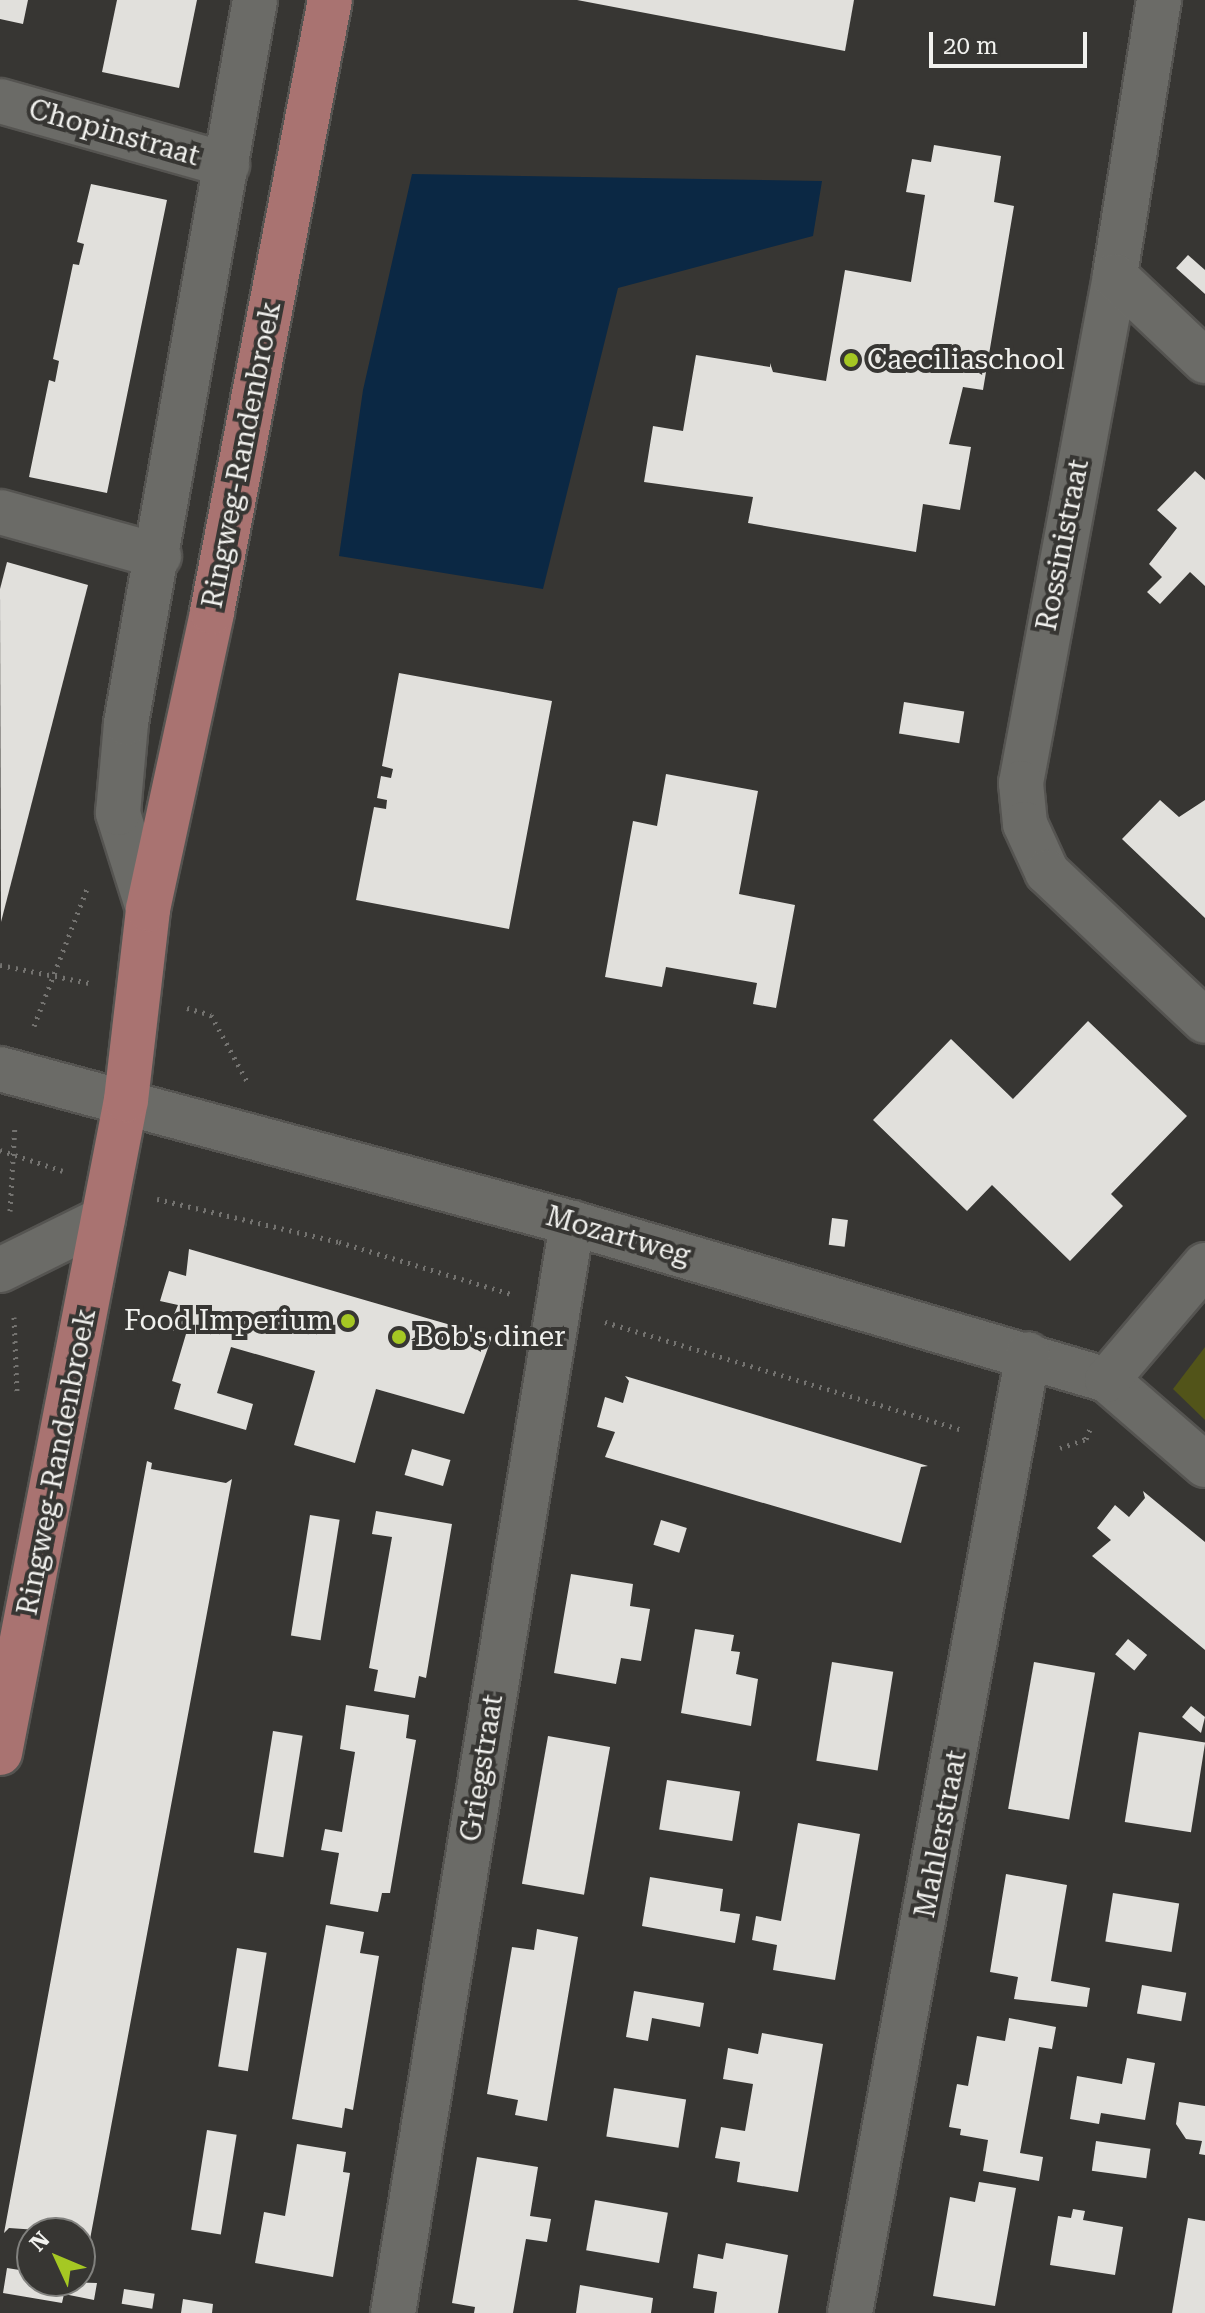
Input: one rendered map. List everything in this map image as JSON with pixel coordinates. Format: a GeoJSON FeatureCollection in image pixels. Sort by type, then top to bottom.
{"type":"FeatureCollection","features":[{"type":"Feature","properties":{"kind":"main road","name":"Ringweg-Randenbroek"},"geometry":{"type":"LineString","coordinates":[[0,1753],[126,1100],[148,909],[212,612],[330,0]]}},
{"type":"Feature","properties":{"kind":"street","name":"Ringweg-Randenbroek"},"geometry":{"type":"LineString","coordinates":[[148,909],[118,813],[126,723],[159,556],[255,0]]}},
{"type":"Feature","properties":{"kind":"street","name":"Rossinistraat"},"geometry":{"type":"LineString","coordinates":[[1159,0],[1115,276],[1021,783],[1025,824],[1047,872],[1205,1021]]}},
{"type":"Feature","properties":{"kind":"street","name":"Chopinstraat"},"geometry":{"type":"LineString","coordinates":[[0,101],[227,165]]}},
{"type":"Feature","properties":{"kind":"street"},"geometry":{"type":"LineString","coordinates":[[1115,276],[1205,361]]}},
{"type":"Feature","properties":{"kind":"street"},"geometry":{"type":"LineString","coordinates":[[0,512],[159,556]]}},
{"type":"Feature","properties":{"kind":"street","name":"Mozartweg"},"geometry":{"type":"LineString","coordinates":[[0,1069],[126,1100],[572,1223],[1028,1354],[1107,1380],[1205,1465]]}},
{"type":"Feature","properties":{"kind":"street"},"geometry":{"type":"LineString","coordinates":[[0,1270],[103,1219]]}},
{"type":"Feature","properties":{"kind":"street","name":"Griegstraat"},"geometry":{"type":"LineString","coordinates":[[393,2313],[572,1223]]}},
{"type":"Feature","properties":{"kind":"street"},"geometry":{"type":"LineString","coordinates":[[1107,1380],[1205,1265]]}},
{"type":"Feature","properties":{"kind":"street","name":"Mahlerstraat"},"geometry":{"type":"LineString","coordinates":[[850,2313],[1028,1354]]}},
{"type":"Feature","properties":{"kind":"shaded area"},"geometry":{"type":"Polygon","coordinates":[[[1205,1347],[1205,1420],[1173,1389],[1205,1347]]]}},
{"type":"Feature","properties":{"kind":"water"},"geometry":{"type":"Polygon","coordinates":[[[412,174],[822,181],[813,236],[618,288],[543,589],[339,556],[363,390],[412,174]]]}},
{"type":"Feature","properties":{"kind":"building"},"geometry":{"type":"Polygon","coordinates":[[[0,0],[28,0],[23,24],[0,19],[0,0]]]}},
{"type":"Feature","properties":{"kind":"building"},"geometry":{"type":"Polygon","coordinates":[[[117,0],[197,0],[179,88],[102,72],[117,0]]]}},
{"type":"Feature","properties":{"kind":"building"},"geometry":{"type":"Polygon","coordinates":[[[577,0],[854,0],[845,51],[577,0]]]}},
{"type":"Feature","properties":{"kind":"building"},"geometry":{"type":"Polygon","coordinates":[[[934,145],[1001,156],[994,202],[1014,206],[983,390],[963,387],[949,444],[971,447],[960,510],[923,504],[916,552],[748,523],[753,497],[644,482],[653,426],[683,431],[696,355],[770,367],[770,363],[773,372],[826,381],[845,270],[911,282],[925,195],[906,192],[912,159],[931,162],[934,145]]]}},
{"type":"Feature","properties":{"kind":"building"},"geometry":{"type":"Polygon","coordinates":[[[91,184],[167,200],[107,493],[29,477],[49,380],[55,382],[59,361],[53,359],[73,264],[79,265],[84,244],[77,242],[91,184]]]}},
{"type":"Feature","properties":{"kind":"building"},"geometry":{"type":"Polygon","coordinates":[[[1188,255],[1205,270],[1205,294],[1176,268],[1188,255]]]}},
{"type":"Feature","properties":{"kind":"building"},"geometry":{"type":"Polygon","coordinates":[[[1195,471],[1205,480],[1205,586],[1190,572],[1160,604],[1147,592],[1162,577],[1149,564],[1177,528],[1157,510],[1195,471]]]}},
{"type":"Feature","properties":{"kind":"building"},"geometry":{"type":"Polygon","coordinates":[[[7,562],[88,585],[1,922],[0,589],[7,562]]]}},
{"type":"Feature","properties":{"kind":"building"},"geometry":{"type":"Polygon","coordinates":[[[399,673],[552,701],[509,929],[356,900],[374,807],[386,809],[387,800],[377,798],[381,776],[391,778],[393,769],[382,766],[399,673]]]}},
{"type":"Feature","properties":{"kind":"building"},"geometry":{"type":"Polygon","coordinates":[[[904,702],[964,712],[959,743],[899,734],[904,702]]]}},
{"type":"Feature","properties":{"kind":"building"},"geometry":{"type":"Polygon","coordinates":[[[666,774],[758,791],[739,894],[795,905],[776,1008],[753,1004],[757,983],[666,967],[662,987],[605,977],[633,821],[657,826],[666,774]]]}},
{"type":"Feature","properties":{"kind":"building"},"geometry":{"type":"Polygon","coordinates":[[[1160,800],[1179,817],[1205,800],[1205,918],[1122,839],[1160,800]]]}},
{"type":"Feature","properties":{"kind":"building"},"geometry":{"type":"Polygon","coordinates":[[[1088,1021],[1187,1116],[1111,1194],[1123,1206],[1070,1261],[992,1185],[967,1211],[873,1120],[951,1039],[1013,1099],[1088,1021]]]}},
{"type":"Feature","properties":{"kind":"building"},"geometry":{"type":"Polygon","coordinates":[[[832,1218],[848,1220],[845,1247],[829,1245],[832,1218]]]}},
{"type":"Feature","properties":{"kind":"building"},"geometry":{"type":"Polygon","coordinates":[[[189,1249],[492,1337],[464,1414],[376,1389],[355,1463],[294,1445],[315,1371],[231,1347],[217,1393],[253,1404],[246,1430],[174,1409],[181,1384],[172,1381],[186,1334],[168,1329],[178,1305],[160,1301],[169,1271],[186,1276],[189,1249]]]}},
{"type":"Feature","properties":{"kind":"building"},"geometry":{"type":"Polygon","coordinates":[[[625,1376],[928,1466],[921,1467],[901,1543],[605,1457],[615,1432],[597,1427],[605,1397],[623,1403],[629,1381],[625,1376]]]}},
{"type":"Feature","properties":{"kind":"building"},"geometry":{"type":"Polygon","coordinates":[[[412,1449],[450,1460],[443,1486],[405,1475],[412,1449]]]}},
{"type":"Feature","properties":{"kind":"building"},"geometry":{"type":"Polygon","coordinates":[[[147,1461],[152,1463],[151,1469],[226,1483],[232,1479],[94,2217],[16,2217],[16,2228],[9,2228],[4,2233],[147,1461]]]}},
{"type":"Feature","properties":{"kind":"building"},"geometry":{"type":"Polygon","coordinates":[[[1143,1491],[1205,1542],[1205,1650],[1092,1556],[1111,1540],[1097,1528],[1115,1505],[1129,1517],[1145,1498],[1143,1491]]]}},
{"type":"Feature","properties":{"kind":"building"},"geometry":{"type":"Polygon","coordinates":[[[376,1511],[452,1524],[426,1678],[419,1676],[415,1698],[374,1691],[378,1670],[369,1668],[392,1537],[372,1534],[376,1511]]]}},
{"type":"Feature","properties":{"kind":"building"},"geometry":{"type":"Polygon","coordinates":[[[310,1515],[340,1520],[321,1640],[291,1635],[310,1515]]]}},
{"type":"Feature","properties":{"kind":"building"},"geometry":{"type":"Polygon","coordinates":[[[661,1520],[687,1528],[679,1553],[653,1545],[661,1520]]]}},
{"type":"Feature","properties":{"kind":"building"},"geometry":{"type":"Polygon","coordinates":[[[571,1574],[633,1584],[630,1606],[650,1609],[641,1661],[621,1658],[616,1684],[554,1673],[571,1574]]]}},
{"type":"Feature","properties":{"kind":"building"},"geometry":{"type":"Polygon","coordinates":[[[695,1629],[734,1635],[731,1651],[740,1652],[736,1674],[758,1679],[751,1726],[681,1713],[695,1629]]]}},
{"type":"Feature","properties":{"kind":"building"},"geometry":{"type":"Polygon","coordinates":[[[1128,1639],[1147,1655],[1134,1670],[1115,1654],[1128,1639]]]}},
{"type":"Feature","properties":{"kind":"building"},"geometry":{"type":"Polygon","coordinates":[[[832,1662],[893,1672],[878,1770],[816,1761],[832,1662]]]}},
{"type":"Feature","properties":{"kind":"building"},"geometry":{"type":"Polygon","coordinates":[[[1034,1662],[1095,1673],[1069,1820],[1008,1809],[1034,1662]]]}},
{"type":"Feature","properties":{"kind":"building"},"geometry":{"type":"Polygon","coordinates":[[[346,1705],[409,1715],[406,1738],[416,1740],[390,1893],[382,1893],[378,1912],[330,1904],[339,1853],[321,1850],[325,1829],[342,1832],[355,1752],[340,1749],[346,1705]]]}},
{"type":"Feature","properties":{"kind":"building"},"geometry":{"type":"Polygon","coordinates":[[[1191,1706],[1205,1717],[1201,1733],[1182,1717],[1191,1706]]]}},
{"type":"Feature","properties":{"kind":"building"},"geometry":{"type":"Polygon","coordinates":[[[273,1731],[303,1736],[283,1857],[254,1852],[273,1731]]]}},
{"type":"Feature","properties":{"kind":"building"},"geometry":{"type":"Polygon","coordinates":[[[1139,1732],[1205,1742],[1191,1832],[1125,1822],[1139,1732]]]}},
{"type":"Feature","properties":{"kind":"building"},"geometry":{"type":"Polygon","coordinates":[[[548,1736],[610,1747],[584,1895],[522,1884],[548,1736]]]}},
{"type":"Feature","properties":{"kind":"building"},"geometry":{"type":"Polygon","coordinates":[[[667,1780],[740,1792],[732,1841],[659,1829],[667,1780]]]}},
{"type":"Feature","properties":{"kind":"building"},"geometry":{"type":"Polygon","coordinates":[[[798,1823],[860,1834],[835,1980],[773,1970],[777,1945],[752,1940],[756,1916],[781,1921],[798,1823]]]}},
{"type":"Feature","properties":{"kind":"building"},"geometry":{"type":"Polygon","coordinates":[[[1006,1874],[1067,1885],[1051,1981],[1090,1988],[1087,2007],[1014,1999],[1018,1977],[990,1972],[1006,1874]]]}},
{"type":"Feature","properties":{"kind":"building"},"geometry":{"type":"Polygon","coordinates":[[[650,1877],[723,1889],[720,1911],[740,1914],[735,1943],[642,1926],[650,1877]]]}},
{"type":"Feature","properties":{"kind":"building"},"geometry":{"type":"Polygon","coordinates":[[[1113,1893],[1179,1903],[1172,1952],[1105,1941],[1113,1893]]]}},
{"type":"Feature","properties":{"kind":"building"},"geometry":{"type":"Polygon","coordinates":[[[326,1925],[364,1932],[360,1953],[379,1956],[353,2110],[345,2108],[342,2128],[292,2119],[326,1925]]]}},
{"type":"Feature","properties":{"kind":"building"},"geometry":{"type":"Polygon","coordinates":[[[537,1929],[578,1937],[547,2121],[515,2115],[518,2100],[487,2094],[512,1947],[534,1950],[537,1929]]]}},
{"type":"Feature","properties":{"kind":"building"},"geometry":{"type":"Polygon","coordinates":[[[237,1948],[267,1953],[248,2071],[218,2067],[237,1948]]]}},
{"type":"Feature","properties":{"kind":"building"},"geometry":{"type":"Polygon","coordinates":[[[1142,1985],[1186,1993],[1181,2021],[1137,2014],[1142,1985]]]}},
{"type":"Feature","properties":{"kind":"building"},"geometry":{"type":"Polygon","coordinates":[[[634,1991],[704,2003],[700,2027],[652,2018],[648,2041],[626,2037],[634,1991]]]}},
{"type":"Feature","properties":{"kind":"building"},"geometry":{"type":"Polygon","coordinates":[[[1009,2018],[1056,2027],[1052,2049],[1039,2047],[1020,2153],[1043,2157],[1039,2181],[983,2171],[988,2140],[960,2135],[961,2129],[949,2127],[957,2084],[968,2086],[977,2036],[1005,2041],[1009,2018]]]}},
{"type":"Feature","properties":{"kind":"building"},"geometry":{"type":"Polygon","coordinates":[[[762,2033],[823,2044],[798,2192],[737,2182],[740,2162],[715,2158],[721,2127],[745,2131],[753,2084],[723,2079],[728,2048],[758,2054],[762,2033]]]}},
{"type":"Feature","properties":{"kind":"building"},"geometry":{"type":"Polygon","coordinates":[[[1127,2058],[1155,2063],[1145,2120],[1101,2113],[1099,2124],[1070,2119],[1077,2076],[1122,2084],[1127,2058]]]}},
{"type":"Feature","properties":{"kind":"building"},"geometry":{"type":"Polygon","coordinates":[[[614,2088],[686,2099],[678,2148],[606,2136],[614,2088]]]}},
{"type":"Feature","properties":{"kind":"building"},"geometry":{"type":"Polygon","coordinates":[[[1179,2102],[1205,2106],[1205,2155],[1199,2154],[1202,2141],[1186,2139],[1176,2124],[1179,2102]]]}},
{"type":"Feature","properties":{"kind":"building"},"geometry":{"type":"Polygon","coordinates":[[[207,2130],[237,2135],[221,2234],[191,2230],[207,2130]]]}},
{"type":"Feature","properties":{"kind":"building"},"geometry":{"type":"Polygon","coordinates":[[[1096,2141],[1150,2149],[1146,2178],[1092,2171],[1096,2141]]]}},
{"type":"Feature","properties":{"kind":"building"},"geometry":{"type":"Polygon","coordinates":[[[297,2144],[346,2152],[343,2172],[350,2173],[333,2277],[255,2263],[264,2212],[285,2216],[297,2144]]]}},
{"type":"Feature","properties":{"kind":"building"},"geometry":{"type":"Polygon","coordinates":[[[477,2157],[538,2167],[530,2216],[551,2219],[547,2242],[526,2239],[513,2313],[474,2313],[475,2307],[452,2303],[477,2157]]]}},
{"type":"Feature","properties":{"kind":"building"},"geometry":{"type":"Polygon","coordinates":[[[979,2182],[1016,2188],[995,2306],[933,2296],[950,2197],[975,2202],[979,2182]]]}},
{"type":"Feature","properties":{"kind":"building"},"geometry":{"type":"Polygon","coordinates":[[[595,2200],[668,2213],[659,2263],[586,2250],[595,2200]]]}},
{"type":"Feature","properties":{"kind":"building"},"geometry":{"type":"Polygon","coordinates":[[[1073,2209],[1085,2211],[1083,2220],[1123,2227],[1115,2275],[1050,2265],[1058,2216],[1071,2218],[1073,2209]]]}},
{"type":"Feature","properties":{"kind":"building"},"geometry":{"type":"Polygon","coordinates":[[[1188,2218],[1205,2221],[1205,2313],[1172,2313],[1188,2218]]]}},
{"type":"Feature","properties":{"kind":"building"},"geometry":{"type":"Polygon","coordinates":[[[726,2243],[788,2255],[778,2313],[714,2313],[717,2292],[693,2288],[698,2254],[723,2259],[726,2243]]]}},
{"type":"Feature","properties":{"kind":"building"},"geometry":{"type":"Polygon","coordinates":[[[7,2268],[16,2269],[16,2295],[3,2293],[7,2268]]]}},
{"type":"Feature","properties":{"kind":"building"},"geometry":{"type":"Polygon","coordinates":[[[580,2285],[653,2298],[651,2313],[576,2313],[580,2285]]]}},
{"type":"Feature","properties":{"kind":"building"},"geometry":{"type":"Polygon","coordinates":[[[124,2289],[155,2294],[152,2309],[122,2304],[124,2289]]]}},
{"type":"Feature","properties":{"kind":"building"},"geometry":{"type":"Polygon","coordinates":[[[27,2297],[63,2297],[62,2303],[27,2297]]]}},
{"type":"Feature","properties":{"kind":"building"},"geometry":{"type":"Polygon","coordinates":[[[183,2299],[213,2304],[212,2313],[181,2313],[183,2299]]]}},
{"type":"Feature","properties":{"kind":"place","name":"Caeciliaschool"},"geometry":{"type":"Point","coordinates":[851,360]}},
{"type":"Feature","properties":{"kind":"place","name":"Food Imperium"},"geometry":{"type":"Point","coordinates":[348,1321]}},
{"type":"Feature","properties":{"kind":"place","name":"Bob's diner"},"geometry":{"type":"Point","coordinates":[399,1337]}}]}
